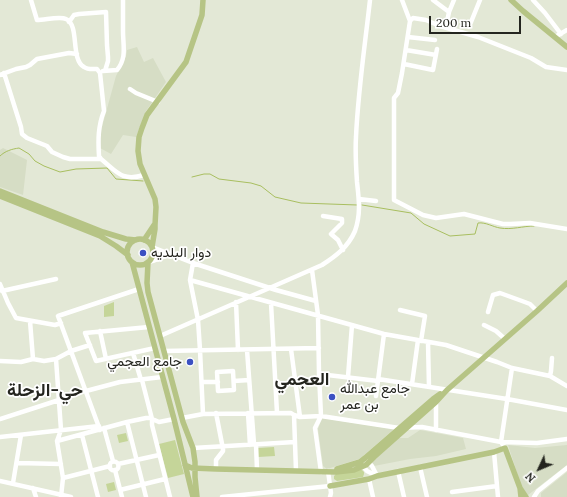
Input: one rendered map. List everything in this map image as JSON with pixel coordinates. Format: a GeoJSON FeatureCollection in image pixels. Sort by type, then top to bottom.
{"type":"FeatureCollection","features":[{"type":"Feature","properties":{"kind":"main road"},"geometry":{"type":"LineString","coordinates":[[132,262],[140,265],[151,259],[153,256],[152,247],[155,230],[155,199],[144,175],[139,157],[138,144],[142,128],[147,115],[186,62],[202,15],[203,0]]}},
{"type":"Feature","properties":{"kind":"main road"},"geometry":{"type":"LineString","coordinates":[[511,0],[523,12],[567,46]]}},
{"type":"Feature","properties":{"kind":"main road"},"geometry":{"type":"LineString","coordinates":[[0,191],[103,232],[126,239],[148,241],[152,247]]}},
{"type":"Feature","properties":{"kind":"main road"},"geometry":{"type":"LineString","coordinates":[[0,196],[100,236],[128,255],[132,262],[158,358],[193,497]]}},
{"type":"Feature","properties":{"kind":"main road"},"geometry":{"type":"LineString","coordinates":[[144,240],[154,224]]}},
{"type":"Feature","properties":{"kind":"main road"},"geometry":{"type":"LineString","coordinates":[[128,255],[129,246],[136,240]]}},
{"type":"Feature","properties":{"kind":"main road"},"geometry":{"type":"LineString","coordinates":[[148,262],[147,283],[182,418],[193,448],[197,497]]}},
{"type":"Feature","properties":{"kind":"main road"},"geometry":{"type":"LineString","coordinates":[[185,465],[195,468],[321,472],[364,462],[374,457],[408,428],[447,390],[567,283]]}},
{"type":"Feature","properties":{"kind":"main road"},"geometry":{"type":"LineString","coordinates":[[158,358],[162,364],[168,366]]}},
{"type":"Feature","properties":{"kind":"main road"},"geometry":{"type":"LineString","coordinates":[[364,462],[399,428],[433,399],[447,390]]}},
{"type":"Feature","properties":{"kind":"main road"},"geometry":{"type":"LineString","coordinates":[[182,451],[182,447],[190,441]]}},
{"type":"Feature","properties":{"kind":"main road"},"geometry":{"type":"LineString","coordinates":[[330,486],[494,452],[505,448],[520,488],[526,497]]}},
{"type":"Feature","properties":{"kind":"main road"},"geometry":{"type":"LineString","coordinates":[[520,488],[521,497]]}},
{"type":"Feature","properties":{"kind":"street"},"geometry":{"type":"LineString","coordinates":[[31,0],[38,20],[68,19],[74,33],[75,48],[79,62],[84,67],[89,69],[97,69],[102,72],[117,70],[123,58],[123,0]]}},
{"type":"Feature","properties":{"kind":"street"},"geometry":{"type":"LineString","coordinates":[[160,336],[322,265],[336,256],[351,240],[355,230],[359,204],[355,154],[370,0]]}},
{"type":"Feature","properties":{"kind":"street"},"geometry":{"type":"LineString","coordinates":[[402,0],[410,21],[398,93],[394,98],[392,201],[423,215],[436,218],[464,214],[503,224],[530,223],[567,229]]}},
{"type":"Feature","properties":{"kind":"street"},"geometry":{"type":"LineString","coordinates":[[433,0],[449,12]]}},
{"type":"Feature","properties":{"kind":"street"},"geometry":{"type":"LineString","coordinates":[[446,27],[449,12],[454,0]]}},
{"type":"Feature","properties":{"kind":"street"},"geometry":{"type":"LineString","coordinates":[[469,27],[480,0]]}},
{"type":"Feature","properties":{"kind":"street"},"geometry":{"type":"LineString","coordinates":[[533,0],[561,34]]}},
{"type":"Feature","properties":{"kind":"street"},"geometry":{"type":"LineString","coordinates":[[69,22],[74,15],[106,12],[108,61],[102,72],[104,111],[98,131],[99,156],[122,176],[133,178],[144,175]]}},
{"type":"Feature","properties":{"kind":"street"},"geometry":{"type":"LineString","coordinates":[[410,21],[413,18],[423,19],[440,26],[478,37],[531,58],[546,67],[567,70]]}},
{"type":"Feature","properties":{"kind":"street"},"geometry":{"type":"LineString","coordinates":[[555,37],[567,30]]}},
{"type":"Feature","properties":{"kind":"street"},"geometry":{"type":"LineString","coordinates":[[408,37],[435,40]]}},
{"type":"Feature","properties":{"kind":"street"},"geometry":{"type":"LineString","coordinates":[[404,64],[432,70],[437,49]]}},
{"type":"Feature","properties":{"kind":"street"},"geometry":{"type":"LineString","coordinates":[[406,50],[436,55]]}},
{"type":"Feature","properties":{"kind":"street"},"geometry":{"type":"LineString","coordinates":[[77,54],[69,52],[37,59],[26,67],[2,74],[22,127],[22,134],[27,138],[47,146],[52,152],[70,159],[101,159]]}},
{"type":"Feature","properties":{"kind":"street"},"geometry":{"type":"LineString","coordinates":[[130,89],[158,102]]}},
{"type":"Feature","properties":{"kind":"street"},"geometry":{"type":"LineString","coordinates":[[359,204],[376,201]]}},
{"type":"Feature","properties":{"kind":"street"},"geometry":{"type":"LineString","coordinates":[[322,216],[342,219],[342,223],[332,234],[338,240],[342,250]]}},
{"type":"Feature","properties":{"kind":"street"},"geometry":{"type":"LineString","coordinates":[[152,247],[193,263],[269,288],[316,301]]}},
{"type":"Feature","properties":{"kind":"street"},"geometry":{"type":"LineString","coordinates":[[148,262],[154,262],[166,255],[173,255]]}},
{"type":"Feature","properties":{"kind":"street"},"geometry":{"type":"LineString","coordinates":[[193,263],[190,280],[198,320],[204,414]]}},
{"type":"Feature","properties":{"kind":"street"},"geometry":{"type":"LineString","coordinates":[[312,270],[318,316],[321,416],[315,428],[321,472]]}},
{"type":"Feature","properties":{"kind":"street"},"geometry":{"type":"LineString","coordinates":[[1,291],[56,279]]}},
{"type":"Feature","properties":{"kind":"street"},"geometry":{"type":"LineString","coordinates":[[190,280],[384,334],[446,345],[512,368],[550,376],[567,386]]}},
{"type":"Feature","properties":{"kind":"street"},"geometry":{"type":"LineString","coordinates":[[0,284],[1,291],[16,318],[55,325],[61,323]]}},
{"type":"Feature","properties":{"kind":"street"},"geometry":{"type":"LineString","coordinates":[[113,462],[58,316],[139,289]]}},
{"type":"Feature","properties":{"kind":"street"},"geometry":{"type":"LineString","coordinates":[[488,312],[493,294],[500,293],[530,304],[537,311]]}},
{"type":"Feature","properties":{"kind":"street"},"geometry":{"type":"LineString","coordinates":[[236,302],[238,350]]}},
{"type":"Feature","properties":{"kind":"street"},"geometry":{"type":"LineString","coordinates":[[272,303],[277,413]]}},
{"type":"Feature","properties":{"kind":"street"},"geometry":{"type":"LineString","coordinates":[[400,310],[425,316],[419,340],[412,384]]}},
{"type":"Feature","properties":{"kind":"street"},"geometry":{"type":"LineString","coordinates":[[30,321],[33,359]]}},
{"type":"Feature","properties":{"kind":"street"},"geometry":{"type":"LineString","coordinates":[[348,377],[352,325]]}},
{"type":"Feature","properties":{"kind":"street"},"geometry":{"type":"LineString","coordinates":[[484,325],[496,331],[505,339]]}},
{"type":"Feature","properties":{"kind":"street"},"geometry":{"type":"LineString","coordinates":[[149,327],[85,333],[96,361],[155,348]]}},
{"type":"Feature","properties":{"kind":"street"},"geometry":{"type":"LineString","coordinates":[[100,331],[106,359]]}},
{"type":"Feature","properties":{"kind":"street"},"geometry":{"type":"LineString","coordinates":[[376,396],[384,334]]}},
{"type":"Feature","properties":{"kind":"street"},"geometry":{"type":"LineString","coordinates":[[428,342],[429,387]]}},
{"type":"Feature","properties":{"kind":"street"},"geometry":{"type":"LineString","coordinates":[[0,360],[21,362],[33,359],[44,361],[56,359],[71,351],[90,345]]}},
{"type":"Feature","properties":{"kind":"street"},"geometry":{"type":"LineString","coordinates":[[164,351],[319,348]]}},
{"type":"Feature","properties":{"kind":"street"},"geometry":{"type":"LineString","coordinates":[[291,349],[300,417]]}},
{"type":"Feature","properties":{"kind":"street"},"geometry":{"type":"LineString","coordinates":[[247,350],[250,413],[257,470]]}},
{"type":"Feature","properties":{"kind":"street"},"geometry":{"type":"LineString","coordinates":[[133,353],[142,380],[170,497]]}},
{"type":"Feature","properties":{"kind":"street"},"geometry":{"type":"LineString","coordinates":[[550,376],[552,358]]}},
{"type":"Feature","properties":{"kind":"street"},"geometry":{"type":"LineString","coordinates":[[56,359],[61,430],[57,441],[63,478],[61,496]]}},
{"type":"Feature","properties":{"kind":"street"},"geometry":{"type":"LineString","coordinates":[[505,448],[501,442],[512,368]]}},
{"type":"Feature","properties":{"kind":"street"},"geometry":{"type":"LineString","coordinates":[[217,372],[233,372],[234,381],[234,390],[218,391],[217,372]]}},
{"type":"Feature","properties":{"kind":"street"},"geometry":{"type":"LineString","coordinates":[[319,374],[412,384],[567,410]]}},
{"type":"Feature","properties":{"kind":"street"},"geometry":{"type":"LineString","coordinates":[[86,391],[120,382],[162,377]]}},
{"type":"Feature","properties":{"kind":"street"},"geometry":{"type":"LineString","coordinates":[[234,381],[249,380]]}},
{"type":"Feature","properties":{"kind":"street"},"geometry":{"type":"LineString","coordinates":[[202,382],[218,382]]}},
{"type":"Feature","properties":{"kind":"street"},"geometry":{"type":"LineString","coordinates":[[0,420],[59,400]]}},
{"type":"Feature","properties":{"kind":"street"},"geometry":{"type":"LineString","coordinates":[[436,402],[436,430]]}},
{"type":"Feature","properties":{"kind":"street"},"geometry":{"type":"LineString","coordinates":[[182,418],[204,414],[291,413],[300,417],[321,416],[399,428],[422,427],[501,442],[537,442],[567,439]]}},
{"type":"Feature","properties":{"kind":"street"},"geometry":{"type":"LineString","coordinates":[[216,414],[223,446],[223,451],[216,460],[216,469]]}},
{"type":"Feature","properties":{"kind":"street"},"geometry":{"type":"LineString","coordinates":[[294,415],[296,471]]}},
{"type":"Feature","properties":{"kind":"street"},"geometry":{"type":"LineString","coordinates":[[57,441],[82,435],[101,428],[146,418],[159,422],[174,419]]}},
{"type":"Feature","properties":{"kind":"street"},"geometry":{"type":"LineString","coordinates":[[127,422],[146,497]]}},
{"type":"Feature","properties":{"kind":"street"},"geometry":{"type":"LineString","coordinates":[[0,437],[61,430],[101,428]]}},
{"type":"Feature","properties":{"kind":"street"},"geometry":{"type":"LineString","coordinates":[[14,483],[21,435]]}},
{"type":"Feature","properties":{"kind":"street"},"geometry":{"type":"LineString","coordinates":[[82,435],[98,497]]}},
{"type":"Feature","properties":{"kind":"street"},"geometry":{"type":"LineString","coordinates":[[193,448],[295,442]]}},
{"type":"Feature","properties":{"kind":"street"},"geometry":{"type":"LineString","coordinates":[[494,452],[498,497]]}},
{"type":"Feature","properties":{"kind":"street"},"geometry":{"type":"LineString","coordinates":[[113,462],[117,462],[118,464],[159,454]]}},
{"type":"Feature","properties":{"kind":"street"},"geometry":{"type":"LineString","coordinates":[[63,478],[110,466],[110,463],[113,462]]}},
{"type":"Feature","properties":{"kind":"street"},"geometry":{"type":"LineString","coordinates":[[364,462],[366,471],[377,476]]}},
{"type":"Feature","properties":{"kind":"street"},"geometry":{"type":"LineString","coordinates":[[364,462],[372,466],[377,476]]}},
{"type":"Feature","properties":{"kind":"street"},"geometry":{"type":"LineString","coordinates":[[17,463],[61,464]]}},
{"type":"Feature","properties":{"kind":"street"},"geometry":{"type":"LineString","coordinates":[[115,470],[118,468],[118,464]]}},
{"type":"Feature","properties":{"kind":"street"},"geometry":{"type":"LineString","coordinates":[[110,466],[115,470],[122,497]]}},
{"type":"Feature","properties":{"kind":"street"},"geometry":{"type":"LineString","coordinates":[[420,467],[427,497]]}},
{"type":"Feature","properties":{"kind":"street"},"geometry":{"type":"LineString","coordinates":[[534,497],[538,491],[567,468]]}},
{"type":"Feature","properties":{"kind":"street"},"geometry":{"type":"LineString","coordinates":[[328,471],[331,493],[330,497]]}},
{"type":"Feature","properties":{"kind":"street"},"geometry":{"type":"LineString","coordinates":[[398,471],[404,497]]}},
{"type":"Feature","properties":{"kind":"street"},"geometry":{"type":"LineString","coordinates":[[120,490],[166,479]]}},
{"type":"Feature","properties":{"kind":"street"},"geometry":{"type":"LineString","coordinates":[[369,479],[373,497]]}},
{"type":"Feature","properties":{"kind":"street"},"geometry":{"type":"LineString","coordinates":[[0,481],[14,483],[61,496],[71,497]]}},
{"type":"Feature","properties":{"kind":"street"},"geometry":{"type":"LineString","coordinates":[[222,497],[330,486]]}},
{"type":"Feature","properties":{"kind":"street"},"geometry":{"type":"LineString","coordinates":[[452,492],[497,486]]}},
{"type":"Feature","properties":{"kind":"street"},"geometry":{"type":"LineString","coordinates":[[33,488],[36,497]]}},
{"type":"Feature","properties":{"kind":"shaded area"},"geometry":{"type":"Polygon","coordinates":[[[137,47],[144,62],[153,58],[166,82],[146,111],[136,137],[123,135],[111,154],[100,148],[100,134],[116,76],[126,56],[127,50],[137,47]]]}},
{"type":"Feature","properties":{"kind":"shaded area"},"geometry":{"type":"Polygon","coordinates":[[[3,148],[27,160],[23,195],[0,187],[0,150],[3,148]]]}},
{"type":"Feature","properties":{"kind":"shaded area"},"geometry":{"type":"Polygon","coordinates":[[[322,418],[394,429],[359,459],[327,469],[323,466],[318,429],[322,418]]]}},
{"type":"Feature","properties":{"kind":"shaded area"},"geometry":{"type":"Polygon","coordinates":[[[420,430],[463,438],[466,449],[436,456],[374,466],[372,461],[397,438],[408,438],[420,430]]]}},
{"type":"Feature","properties":{"kind":"shaded area"},"geometry":{"type":"Polygon","coordinates":[[[508,445],[535,448],[567,445],[567,465],[528,495],[522,488],[508,445]]]}},
{"type":"Feature","properties":{"kind":"shaded area"},"geometry":{"type":"Polygon","coordinates":[[[567,472],[567,497],[541,497],[541,493],[567,472]]]}},
{"type":"Feature","properties":{"kind":"green space"},"geometry":{"type":"Polygon","coordinates":[[[114,302],[114,316],[104,317],[104,306],[114,302]]]}},
{"type":"Feature","properties":{"kind":"green space"},"geometry":{"type":"Polygon","coordinates":[[[126,433],[128,441],[119,443],[117,435],[126,433]]]}},
{"type":"Feature","properties":{"kind":"green space"},"geometry":{"type":"Polygon","coordinates":[[[175,440],[184,474],[168,478],[159,444],[175,440]]]}},
{"type":"Feature","properties":{"kind":"green space"},"geometry":{"type":"Polygon","coordinates":[[[274,447],[275,456],[258,457],[258,448],[274,447]]]}},
{"type":"Feature","properties":{"kind":"green space"},"geometry":{"type":"Polygon","coordinates":[[[362,470],[364,472],[363,477],[337,481],[334,479],[336,474],[362,470]]]}},
{"type":"Feature","properties":{"kind":"green space"},"geometry":{"type":"Polygon","coordinates":[[[114,482],[116,490],[108,492],[106,484],[114,482]]]}},
{"type":"Feature","properties":{"kind":"waterway"},"geometry":{"type":"LineString","coordinates":[[0,156],[9,150],[19,148],[29,154],[35,161],[60,172],[76,169],[107,168],[116,179],[143,181]]}},
{"type":"Feature","properties":{"kind":"waterway"},"geometry":{"type":"LineString","coordinates":[[192,177],[210,174],[219,179],[251,183],[261,186],[275,197],[301,203],[357,205]]}},
{"type":"Feature","properties":{"kind":"waterway"},"geometry":{"type":"LineString","coordinates":[[362,205],[411,213],[424,224],[450,236],[475,234],[478,223],[504,228],[534,226]]}},
{"type":"Feature","properties":{"kind":"place","name":"دوار البلديه"},"geometry":{"type":"Point","coordinates":[143,253]}},
{"type":"Feature","properties":{"kind":"place","name":"جامع العجمي"},"geometry":{"type":"Point","coordinates":[190,362]}},
{"type":"Feature","properties":{"kind":"place","name":"جامع عبدالله بن عمر"},"geometry":{"type":"Point","coordinates":[332,397]}},
{"type":"Feature","properties":{"kind":"district","name":"العجمي"},"geometry":{"type":"Point","coordinates":[302,380]}},
{"type":"Feature","properties":{"kind":"district","name":"حي-الزحلة"},"geometry":{"type":"Point","coordinates":[45,391]}}]}
